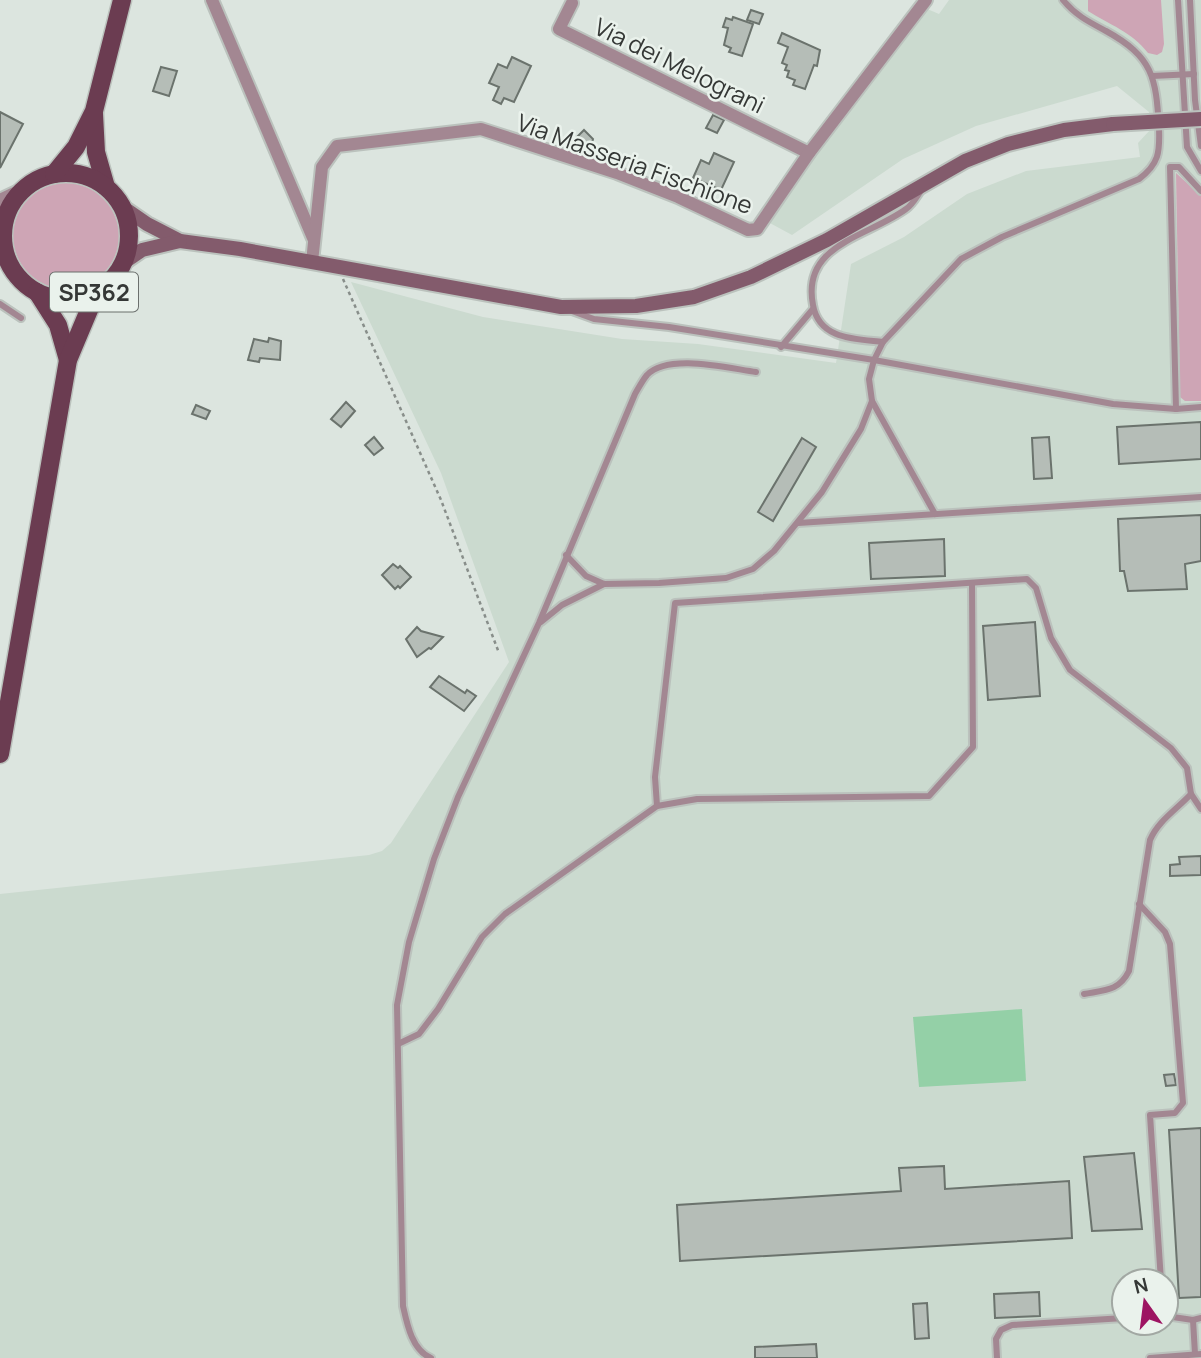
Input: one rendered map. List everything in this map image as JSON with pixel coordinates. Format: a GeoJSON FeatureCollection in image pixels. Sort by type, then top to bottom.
{"type":"FeatureCollection","features":[{"type":"Feature","properties":{"kind":"main road","name":"SP362"},"geometry":{"type":"LineString","coordinates":[[94,111],[96,152],[106,187],[121,206],[128,225],[128,244],[123,262],[112,279],[97,291],[77,298],[57,298],[37,292],[23,283],[13,270],[3,251],[5,220],[12,204],[23,190],[37,180],[54,174],[76,147],[94,111],[122,0]]}},
{"type":"Feature","properties":{"kind":"main road"},"geometry":{"type":"LineString","coordinates":[[121,206],[147,225],[180,241],[561,307],[636,306],[694,297],[751,277],[827,240],[965,161],[1008,144],[1064,130],[1201,119]]}},
{"type":"Feature","properties":{"kind":"main road"},"geometry":{"type":"LineString","coordinates":[[54,174],[90,178],[106,187]]}},
{"type":"Feature","properties":{"kind":"main road"},"geometry":{"type":"LineString","coordinates":[[123,262],[142,250],[180,241]]}},
{"type":"Feature","properties":{"kind":"main road","name":"SP362"},"geometry":{"type":"LineString","coordinates":[[0,754],[68,360],[97,291]]}},
{"type":"Feature","properties":{"kind":"main road","name":"SP362"},"geometry":{"type":"LineString","coordinates":[[37,292],[58,325],[68,360]]}},
{"type":"Feature","properties":{"kind":"street"},"geometry":{"type":"LineString","coordinates":[[212,0],[314,241]]}},
{"type":"Feature","properties":{"kind":"street","name":"Via Masseria Fischione"},"geometry":{"type":"LineString","coordinates":[[312,262],[322,167],[337,146],[481,129],[617,173],[678,197],[748,230],[757,229],[809,153],[926,0]]}},
{"type":"Feature","properties":{"kind":"street","name":"Via dei Melograni"},"geometry":{"type":"LineString","coordinates":[[572,3],[559,29],[809,153]]}},
{"type":"Feature","properties":{"kind":"street"},"geometry":{"type":"LineString","coordinates":[[0,201],[23,190]]}},
{"type":"Feature","properties":{"kind":"lane"},"geometry":{"type":"LineString","coordinates":[[935,514],[872,401],[869,379],[883,342],[961,259],[1002,237],[1139,179],[1154,168],[1160,146],[1157,97],[1152,76],[1143,59],[1129,44],[1074,14],[1063,0]]}},
{"type":"Feature","properties":{"kind":"lane"},"geometry":{"type":"LineString","coordinates":[[1178,0],[1187,147],[1201,171]]}},
{"type":"Feature","properties":{"kind":"lane"},"geometry":{"type":"LineString","coordinates":[[1190,0],[1201,146]]}},
{"type":"Feature","properties":{"kind":"lane"},"geometry":{"type":"LineString","coordinates":[[1152,76],[1194,74]]}},
{"type":"Feature","properties":{"kind":"lane"},"geometry":{"type":"LineString","coordinates":[[1176,409],[1170,167],[1179,167],[1201,191]]}},
{"type":"Feature","properties":{"kind":"lane"},"geometry":{"type":"LineString","coordinates":[[883,342],[840,337],[818,318],[813,309],[810,288],[814,269],[829,252],[908,208],[928,182]]}},
{"type":"Feature","properties":{"kind":"lane"},"geometry":{"type":"LineString","coordinates":[[0,304],[21,318]]}},
{"type":"Feature","properties":{"kind":"lane"},"geometry":{"type":"LineString","coordinates":[[561,307],[594,320],[669,327],[874,360],[1113,404],[1176,409],[1201,407]]}},
{"type":"Feature","properties":{"kind":"lane"},"geometry":{"type":"LineString","coordinates":[[781,347],[813,309]]}},
{"type":"Feature","properties":{"kind":"lane"},"geometry":{"type":"LineString","coordinates":[[431,1358],[425,1356],[410,1334],[402,1306],[397,1005],[409,942],[434,859],[458,797],[539,623],[635,394],[648,374],[668,364],[697,364],[756,372]]}},
{"type":"Feature","properties":{"kind":"lane"},"geometry":{"type":"LineString","coordinates":[[566,555],[586,576],[604,584],[726,578],[754,569],[774,551],[822,492],[861,429],[872,401]]}},
{"type":"Feature","properties":{"kind":"lane"},"geometry":{"type":"LineString","coordinates":[[798,523],[1201,497]]}},
{"type":"Feature","properties":{"kind":"lane"},"geometry":{"type":"LineString","coordinates":[[657,806],[655,777],[675,603],[1027,579],[1036,588],[1051,638],[1070,670],[1171,748],[1187,768],[1191,794],[1201,809]]}},
{"type":"Feature","properties":{"kind":"lane"},"geometry":{"type":"LineString","coordinates":[[398,1044],[419,1034],[438,1009],[482,937],[505,914],[657,806],[696,799],[929,796],[973,747],[972,583]]}},
{"type":"Feature","properties":{"kind":"lane"},"geometry":{"type":"LineString","coordinates":[[539,623],[562,605],[604,584]]}},
{"type":"Feature","properties":{"kind":"lane"},"geometry":{"type":"LineString","coordinates":[[1084,994],[1114,988],[1123,982],[1129,971],[1150,840],[1157,825],[1191,794]]}},
{"type":"Feature","properties":{"kind":"lane"},"geometry":{"type":"LineString","coordinates":[[1139,904],[1165,932],[1170,944],[1183,1103],[1175,1113],[1150,1115],[1160,1267]]}},
{"type":"Feature","properties":{"kind":"lane"},"geometry":{"type":"LineString","coordinates":[[1180,1318],[1201,1318]]}},
{"type":"Feature","properties":{"kind":"lane"},"geometry":{"type":"LineString","coordinates":[[997,1358],[996,1339],[1001,1329],[1013,1325],[1110,1319]]}},
{"type":"Feature","properties":{"kind":"lane"},"geometry":{"type":"LineString","coordinates":[[1150,1358],[1198,1354],[1193,1320]]}},
{"type":"Feature","properties":{"kind":"path"},"geometry":{"type":"LineString","coordinates":[[337,267],[441,500],[499,653]]}},
{"type":"Feature","properties":{"kind":"shaded area"},"geometry":{"type":"Polygon","coordinates":[[[949,0],[1201,0],[1201,1358],[0,1358],[0,894],[369,855],[382,851],[391,843],[509,662],[441,473],[351,282],[483,317],[622,339],[698,344],[836,363],[851,264],[904,237],[967,194],[1026,171],[1140,157],[1138,143],[1150,130],[1149,112],[1117,86],[976,126],[903,159],[792,235],[768,222],[805,163],[925,8],[939,14],[949,0]]]}},
{"type":"Feature","properties":{"kind":"shaded area"},"geometry":{"type":"Polygon","coordinates":[[[1088,0],[1161,0],[1164,44],[1162,52],[1157,55],[1148,53],[1128,34],[1088,11],[1088,0]]]}},
{"type":"Feature","properties":{"kind":"shaded area"},"geometry":{"type":"Polygon","coordinates":[[[1176,173],[1201,196],[1201,401],[1185,401],[1180,397],[1176,173]]]}},
{"type":"Feature","properties":{"kind":"shaded area"},"geometry":{"type":"Polygon","coordinates":[[[66,183],[86,187],[103,199],[115,216],[119,236],[115,256],[103,273],[86,285],[66,289],[46,285],[29,273],[17,256],[13,236],[17,216],[29,199],[46,187],[66,183]]]}},
{"type":"Feature","properties":{"kind":"shaded area"},"geometry":{"type":"Polygon","coordinates":[[[1022,1009],[1026,1081],[919,1087],[913,1017],[1022,1009]]]}},
{"type":"Feature","properties":{"kind":"building"},"geometry":{"type":"Polygon","coordinates":[[[751,10],[763,14],[759,24],[747,20],[751,10]]]}},
{"type":"Feature","properties":{"kind":"building"},"geometry":{"type":"Polygon","coordinates":[[[733,17],[753,24],[742,56],[729,52],[731,48],[724,45],[728,28],[723,27],[726,18],[732,20],[733,17]]]}},
{"type":"Feature","properties":{"kind":"building"},"geometry":{"type":"Polygon","coordinates":[[[782,33],[820,50],[817,66],[814,65],[805,89],[793,85],[795,80],[787,77],[787,65],[782,63],[788,47],[778,43],[782,33]]]}},
{"type":"Feature","properties":{"kind":"building"},"geometry":{"type":"Polygon","coordinates":[[[512,57],[531,66],[514,102],[504,98],[501,104],[493,100],[499,87],[489,83],[498,64],[507,68],[512,57]]]}},
{"type":"Feature","properties":{"kind":"building"},"geometry":{"type":"Polygon","coordinates":[[[161,67],[177,71],[169,96],[153,91],[161,67]]]}},
{"type":"Feature","properties":{"kind":"building"},"geometry":{"type":"Polygon","coordinates":[[[0,112],[23,124],[0,168],[0,112]]]}},
{"type":"Feature","properties":{"kind":"building"},"geometry":{"type":"Polygon","coordinates":[[[713,115],[724,120],[717,133],[706,128],[713,115]]]}},
{"type":"Feature","properties":{"kind":"building"},"geometry":{"type":"Polygon","coordinates":[[[584,130],[593,139],[591,147],[572,142],[584,130]]]}},
{"type":"Feature","properties":{"kind":"building"},"geometry":{"type":"Polygon","coordinates":[[[714,153],[734,162],[721,190],[693,178],[701,160],[709,164],[714,153]]]}},
{"type":"Feature","properties":{"kind":"building"},"geometry":{"type":"Polygon","coordinates":[[[269,338],[281,341],[280,360],[248,360],[254,339],[268,342],[269,338]]]}},
{"type":"Feature","properties":{"kind":"building"},"geometry":{"type":"Polygon","coordinates":[[[346,402],[355,411],[341,427],[331,419],[346,402]]]}},
{"type":"Feature","properties":{"kind":"building"},"geometry":{"type":"Polygon","coordinates":[[[196,405],[210,411],[206,419],[192,414],[196,405]]]}},
{"type":"Feature","properties":{"kind":"building"},"geometry":{"type":"Polygon","coordinates":[[[1201,422],[1201,459],[1119,464],[1117,427],[1201,422]]]}},
{"type":"Feature","properties":{"kind":"building"},"geometry":{"type":"Polygon","coordinates":[[[374,437],[383,448],[374,455],[365,445],[374,437]]]}},
{"type":"Feature","properties":{"kind":"building"},"geometry":{"type":"Polygon","coordinates":[[[1049,437],[1052,478],[1034,479],[1032,438],[1049,437]]]}},
{"type":"Feature","properties":{"kind":"building"},"geometry":{"type":"Polygon","coordinates":[[[802,438],[816,447],[773,521],[758,512],[802,438]]]}},
{"type":"Feature","properties":{"kind":"building"},"geometry":{"type":"Polygon","coordinates":[[[1201,515],[1201,561],[1185,564],[1187,589],[1128,591],[1124,571],[1120,571],[1118,519],[1201,515]]]}},
{"type":"Feature","properties":{"kind":"building"},"geometry":{"type":"Polygon","coordinates":[[[944,539],[945,576],[871,579],[869,543],[944,539]]]}},
{"type":"Feature","properties":{"kind":"building"},"geometry":{"type":"Polygon","coordinates":[[[393,564],[398,568],[400,566],[411,577],[400,588],[398,586],[395,589],[382,575],[393,564]]]}},
{"type":"Feature","properties":{"kind":"building"},"geometry":{"type":"Polygon","coordinates":[[[1035,622],[1040,696],[988,700],[983,626],[1035,622]]]}},
{"type":"Feature","properties":{"kind":"building"},"geometry":{"type":"Polygon","coordinates":[[[417,627],[421,631],[443,637],[431,649],[417,657],[406,639],[417,627]]]}},
{"type":"Feature","properties":{"kind":"building"},"geometry":{"type":"Polygon","coordinates":[[[439,676],[465,693],[467,690],[476,696],[464,711],[430,687],[439,676]]]}},
{"type":"Feature","properties":{"kind":"building"},"geometry":{"type":"Polygon","coordinates":[[[1201,856],[1201,875],[1170,876],[1170,865],[1180,864],[1179,857],[1201,856]]]}},
{"type":"Feature","properties":{"kind":"building"},"geometry":{"type":"Polygon","coordinates":[[[1174,1074],[1176,1085],[1166,1086],[1164,1075],[1174,1074]]]}},
{"type":"Feature","properties":{"kind":"building"},"geometry":{"type":"Polygon","coordinates":[[[1201,1128],[1201,1297],[1180,1298],[1169,1130],[1201,1128]]]}},
{"type":"Feature","properties":{"kind":"building"},"geometry":{"type":"Polygon","coordinates":[[[1134,1153],[1142,1229],[1092,1231],[1084,1157],[1134,1153]]]}},
{"type":"Feature","properties":{"kind":"building"},"geometry":{"type":"Polygon","coordinates":[[[944,1166],[945,1189],[1069,1181],[1072,1238],[680,1261],[677,1205],[901,1191],[899,1168],[944,1166]]]}},
{"type":"Feature","properties":{"kind":"building"},"geometry":{"type":"Polygon","coordinates":[[[1039,1292],[1040,1316],[995,1318],[994,1294],[1039,1292]]]}},
{"type":"Feature","properties":{"kind":"building"},"geometry":{"type":"Polygon","coordinates":[[[927,1303],[929,1338],[915,1339],[913,1304],[927,1303]]]}},
{"type":"Feature","properties":{"kind":"building"},"geometry":{"type":"Polygon","coordinates":[[[816,1344],[817,1358],[755,1358],[755,1347],[816,1344]]]}}]}
